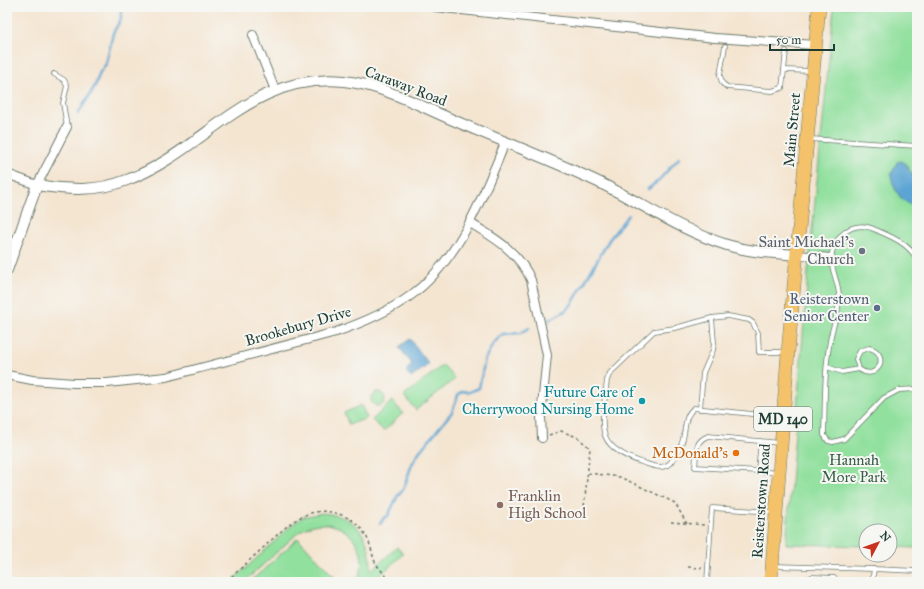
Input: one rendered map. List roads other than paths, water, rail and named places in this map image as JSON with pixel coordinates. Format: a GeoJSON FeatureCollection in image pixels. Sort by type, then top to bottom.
{"type":"FeatureCollection","features":[{"type":"Feature","properties":{"kind":"main road","name":"Main Street"},"geometry":{"type":"LineString","coordinates":[[797,255],[819,7]]}},
{"type":"Feature","properties":{"kind":"main road","name":"Reisterstown Road"},"geometry":{"type":"LineString","coordinates":[[770,582],[773,566],[778,473],[797,255]]}},
{"type":"Feature","properties":{"kind":"street"},"geometry":{"type":"LineString","coordinates":[[435,7],[715,38],[816,45]]}},
{"type":"Feature","properties":{"kind":"street"},"geometry":{"type":"LineString","coordinates":[[253,35],[275,90]]}},
{"type":"Feature","properties":{"kind":"street","name":"Caraway Road"},"geometry":{"type":"LineString","coordinates":[[7,174],[37,185],[57,189],[90,189],[127,180],[161,163],[257,98],[275,90],[301,83],[346,81],[364,84],[383,90],[594,180],[695,233],[741,248],[797,255]]}},
{"type":"Feature","properties":{"kind":"street"},"geometry":{"type":"LineString","coordinates":[[7,270],[37,185],[67,127]]}},
{"type":"Feature","properties":{"kind":"street","name":"Brookebury Drive"},"geometry":{"type":"LineString","coordinates":[[7,375],[32,380],[74,383],[107,383],[166,377],[336,332],[388,310],[422,287],[441,266],[470,223],[505,143]]}},
{"type":"Feature","properties":{"kind":"street"},"geometry":{"type":"LineString","coordinates":[[470,223],[514,253],[527,270],[532,280],[544,336],[546,355],[541,418],[542,438]]}},
{"type":"Feature","properties":{"kind":"street"},"geometry":{"type":"LineString","coordinates":[[797,255],[831,258]]}},
{"type":"Feature","properties":{"kind":"lane"},"geometry":{"type":"LineString","coordinates":[[725,46],[720,75],[722,83],[727,87],[772,91],[782,88],[786,51]]}},
{"type":"Feature","properties":{"kind":"lane"},"geometry":{"type":"LineString","coordinates":[[784,70],[813,71]]}},
{"type":"Feature","properties":{"kind":"lane"},"geometry":{"type":"LineString","coordinates":[[54,74],[64,80],[67,86],[63,103],[67,127]]}},
{"type":"Feature","properties":{"kind":"lane"},"geometry":{"type":"LineString","coordinates":[[808,138],[917,146]]}},
{"type":"Feature","properties":{"kind":"lane"},"geometry":{"type":"LineString","coordinates":[[917,259],[908,247],[900,241],[871,228],[855,226],[842,234],[833,250],[831,258],[839,297],[830,341],[827,367],[824,435],[828,441],[839,442],[844,439],[879,402],[892,392],[917,389]]}},
{"type":"Feature","properties":{"kind":"lane"},"geometry":{"type":"LineString","coordinates":[[783,417],[694,408],[688,415],[680,448],[666,466],[659,467],[619,454],[603,435],[606,387],[610,373],[654,330],[675,328],[712,318],[728,316],[749,320],[757,327],[759,352],[788,352]]}},
{"type":"Feature","properties":{"kind":"lane"},"geometry":{"type":"LineString","coordinates":[[700,409],[703,373],[713,350],[714,343],[712,318]]}},
{"type":"Feature","properties":{"kind":"lane"},"geometry":{"type":"LineString","coordinates":[[827,367],[842,372],[859,369],[866,373],[871,373],[878,368],[881,361],[877,351],[869,348],[860,351],[856,359],[859,369]]}},
{"type":"Feature","properties":{"kind":"lane"},"geometry":{"type":"LineString","coordinates":[[778,473],[695,468],[697,444],[699,441],[708,436],[781,443]]}},
{"type":"Feature","properties":{"kind":"lane"},"geometry":{"type":"LineString","coordinates":[[758,471],[761,441]]}},
{"type":"Feature","properties":{"kind":"lane"},"geometry":{"type":"LineString","coordinates":[[707,582],[712,508],[775,512]]}},
{"type":"Feature","properties":{"kind":"lane"},"geometry":{"type":"LineString","coordinates":[[773,566],[917,571]]}},
{"type":"Feature","properties":{"kind":"lane"},"geometry":{"type":"LineString","coordinates":[[872,582],[874,569]]}},
{"type":"Feature","properties":{"kind":"lane"},"geometry":{"type":"LineString","coordinates":[[793,582],[793,580],[806,581],[812,577],[834,578],[837,582],[844,582]]}},
{"type":"Feature","properties":{"kind":"water"},"geometry":{"type":"Polygon","coordinates":[[[901,161],[905,163],[917,182],[917,206],[911,205],[902,199],[894,185],[891,175],[897,162],[901,161]]]}},
{"type":"Feature","properties":{"kind":"water"},"geometry":{"type":"Polygon","coordinates":[[[410,339],[429,364],[411,378],[406,371],[412,364],[399,347],[410,339]]]}},
{"type":"Feature","properties":{"kind":"waterway"},"geometry":{"type":"LineString","coordinates":[[78,114],[95,86],[100,72],[106,64],[113,33],[121,19],[121,7]]}},
{"type":"Feature","properties":{"kind":"waterway"},"geometry":{"type":"LineString","coordinates":[[648,189],[658,181],[680,157]]}},
{"type":"Feature","properties":{"kind":"waterway"},"geometry":{"type":"LineString","coordinates":[[549,320],[565,311],[572,304],[609,240],[628,215]]}},
{"type":"Feature","properties":{"kind":"waterway"},"geometry":{"type":"LineString","coordinates":[[380,524],[384,518],[388,516],[397,497],[403,490],[412,464],[419,452],[452,412],[458,395],[463,391],[470,392],[479,388],[485,359],[493,344],[503,334],[521,333],[529,328]]}},
{"type":"Feature","properties":{"kind":"place","name":"Saint Michael's Church"},"geometry":{"type":"Point","coordinates":[862,251]}},
{"type":"Feature","properties":{"kind":"place","name":"Reisterstown Senior Center"},"geometry":{"type":"Point","coordinates":[877,308]}},
{"type":"Feature","properties":{"kind":"place","name":"Future Care of Cherrywood Nursing Home"},"geometry":{"type":"Point","coordinates":[642,401]}},
{"type":"Feature","properties":{"kind":"place","name":"McDonald's"},"geometry":{"type":"Point","coordinates":[736,453]}},
{"type":"Feature","properties":{"kind":"place","name":"Franklin High School"},"geometry":{"type":"Point","coordinates":[500,505]}},
{"type":"Feature","properties":{"kind":"park label","name":"Hannah More Park"},"geometry":{"type":"Point","coordinates":[854,468]}}]}
